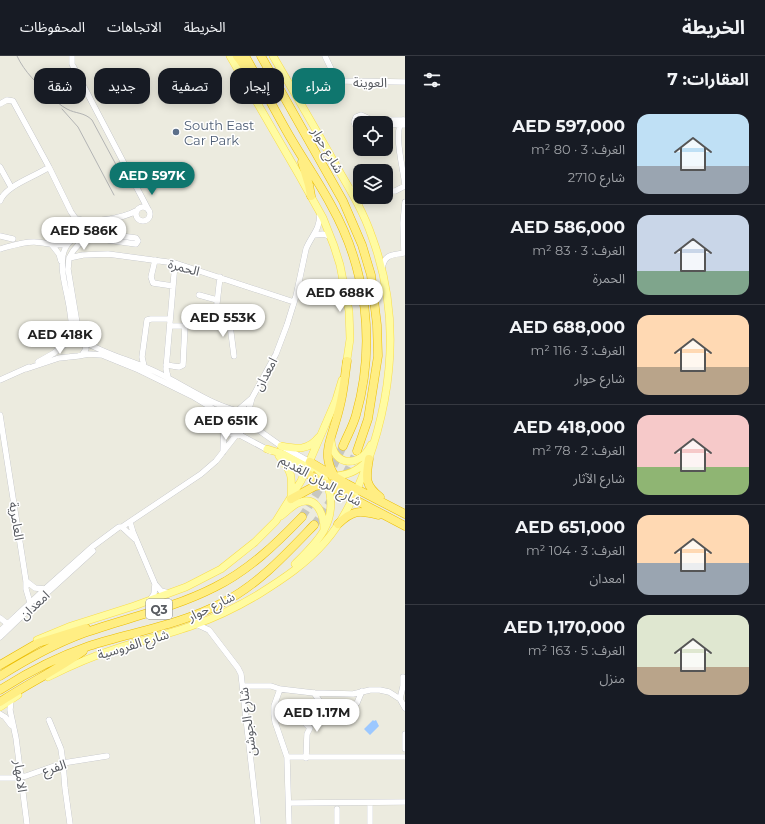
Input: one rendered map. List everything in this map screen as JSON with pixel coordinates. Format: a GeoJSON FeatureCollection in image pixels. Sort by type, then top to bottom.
{"type":"FeatureCollection","features":[{"type":"Feature","properties":{"kind":"highway"},"geometry":{"type":"LineString","coordinates":[[237,56],[246,68]]}},
{"type":"Feature","properties":{"kind":"highway","name":"شارع حوار"},"geometry":{"type":"LineString","coordinates":[[245,56],[252,68]]}},
{"type":"Feature","properties":{"kind":"highway","name":"شارع حوار"},"geometry":{"type":"LineString","coordinates":[[260,56],[267,68]]}},
{"type":"Feature","properties":{"kind":"highway"},"geometry":{"type":"LineString","coordinates":[[266,56],[271,68]]}},
{"type":"Feature","properties":{"kind":"highway","name":"شارع حوار"},"geometry":{"type":"LineString","coordinates":[[284,98],[343,201],[362,245],[371,275],[377,325],[378,356],[368,419],[357,451]]}},
{"type":"Feature","properties":{"kind":"highway","name":"شارع حوار"},"geometry":{"type":"LineString","coordinates":[[272,104],[332,206],[351,249],[364,299],[367,355],[364,378],[356,416],[343,446]]}},
{"type":"Feature","properties":{"kind":"highway"},"geometry":{"type":"LineString","coordinates":[[298,150],[309,185],[310,196]]}},
{"type":"Feature","properties":{"kind":"highway"},"geometry":{"type":"LineString","coordinates":[[334,476],[328,456],[327,433],[341,401],[347,361]]}},
{"type":"Feature","properties":{"kind":"highway"},"geometry":{"type":"LineString","coordinates":[[369,458],[367,474],[369,487],[397,510]]}},
{"type":"Feature","properties":{"kind":"highway","name":"شارع الريان القديم"},"geometry":{"type":"LineString","coordinates":[[308,467],[334,476],[343,484],[357,489],[405,514]]}},
{"type":"Feature","properties":{"kind":"highway","name":"شارع الريان القديم"},"geometry":{"type":"LineString","coordinates":[[308,467],[327,484],[352,499],[405,526]]}},
{"type":"Feature","properties":{"kind":"highway"},"geometry":{"type":"LineString","coordinates":[[291,499],[315,486],[327,484],[343,484],[352,499]]}},
{"type":"Feature","properties":{"kind":"highway"},"geometry":{"type":"LineString","coordinates":[[338,524],[351,513],[359,511],[392,519]]}},
{"type":"Feature","properties":{"kind":"highway","name":"شارع حوار"},"geometry":{"type":"LineString","coordinates":[[0,676],[38,652],[61,642],[84,633],[182,602],[216,587],[246,568],[274,546],[302,517]]}},
{"type":"Feature","properties":{"kind":"highway","name":"شارع حوار"},"geometry":{"type":"LineString","coordinates":[[0,690],[45,664],[90,646],[186,618],[222,603],[254,582],[283,558],[314,525]]}},
{"type":"Feature","properties":{"kind":"highway"},"geometry":{"type":"LineString","coordinates":[[0,665],[38,643],[80,629],[116,623]]}},
{"type":"Feature","properties":{"kind":"highway"},"geometry":{"type":"LineString","coordinates":[[0,702],[39,677],[72,659],[90,646]]}},
{"type":"Feature","properties":{"kind":"main road"},"geometry":{"type":"LineString","coordinates":[[230,56],[320,214],[334,246],[340,265],[349,311],[350,339],[347,361]]}},
{"type":"Feature","properties":{"kind":"main road","name":"شارع حوار"},"geometry":{"type":"LineString","coordinates":[[273,56],[359,205],[376,248],[387,287],[391,341],[388,389],[375,442],[369,458]]}},
{"type":"Feature","properties":{"kind":"main road"},"geometry":{"type":"LineString","coordinates":[[327,433],[337,456],[345,461],[354,461],[362,458],[370,447],[380,422]]}},
{"type":"Feature","properties":{"kind":"main road"},"geometry":{"type":"LineString","coordinates":[[281,446],[300,449],[314,444],[327,433]]}},
{"type":"Feature","properties":{"kind":"main road"},"geometry":{"type":"LineString","coordinates":[[276,521],[286,504],[291,499],[327,433]]}},
{"type":"Feature","properties":{"kind":"main road"},"geometry":{"type":"LineString","coordinates":[[267,450],[283,454],[322,474],[334,476],[354,472],[362,467],[369,458]]}},
{"type":"Feature","properties":{"kind":"main road"},"geometry":{"type":"LineString","coordinates":[[279,456],[292,476],[291,499]]}},
{"type":"Feature","properties":{"kind":"main road","name":"شارع الفروسية"},"geometry":{"type":"LineString","coordinates":[[0,707],[42,680],[91,657],[196,624],[242,604],[301,565],[316,551],[338,524],[357,489],[369,458]]}},
{"type":"Feature","properties":{"kind":"main road"},"geometry":{"type":"LineString","coordinates":[[281,578],[316,542],[328,523],[331,513],[331,502],[327,484],[322,474]]}},
{"type":"Feature","properties":{"kind":"main road"},"geometry":{"type":"LineString","coordinates":[[0,660],[51,634],[169,594],[221,569],[255,542],[276,521],[298,503],[309,502],[314,504],[320,510],[324,519],[324,531]]}},
{"type":"Feature","properties":{"kind":"street"},"geometry":{"type":"LineString","coordinates":[[72,56],[72,64],[139,189],[150,216],[146,220],[125,216]]}},
{"type":"Feature","properties":{"kind":"street","name":"العوينة"},"geometry":{"type":"LineString","coordinates":[[325,56],[335,77],[341,81],[405,82]]}},
{"type":"Feature","properties":{"kind":"street"},"geometry":{"type":"LineString","coordinates":[[0,104],[7,100],[13,101],[76,219],[91,221],[125,216],[145,207],[149,211]]}},
{"type":"Feature","properties":{"kind":"street"},"geometry":{"type":"LineString","coordinates":[[393,121],[403,122]]}},
{"type":"Feature","properties":{"kind":"street"},"geometry":{"type":"LineString","coordinates":[[393,123],[403,122]]}},
{"type":"Feature","properties":{"kind":"street"},"geometry":{"type":"LineString","coordinates":[[393,191],[405,187],[399,146],[403,122]]}},
{"type":"Feature","properties":{"kind":"street"},"geometry":{"type":"LineString","coordinates":[[0,167],[11,187]]}},
{"type":"Feature","properties":{"kind":"street"},"geometry":{"type":"LineString","coordinates":[[0,201],[3,195],[11,187],[49,167]]}},
{"type":"Feature","properties":{"kind":"street"},"geometry":{"type":"LineString","coordinates":[[349,188],[353,189]]}},
{"type":"Feature","properties":{"kind":"street"},"geometry":{"type":"LineString","coordinates":[[139,189],[140,199],[136,215],[139,219]]}},
{"type":"Feature","properties":{"kind":"street"},"geometry":{"type":"LineString","coordinates":[[376,248],[383,253],[405,255],[403,223],[405,202]]}},
{"type":"Feature","properties":{"kind":"street","name":"امعدان"},"geometry":{"type":"LineString","coordinates":[[246,421],[252,398],[276,354],[288,325],[306,249],[319,226],[320,214]]}},
{"type":"Feature","properties":{"kind":"street"},"geometry":{"type":"LineString","coordinates":[[61,261],[68,244],[73,239],[86,233],[91,232],[136,238],[138,241],[136,244],[100,239],[87,240],[76,247],[69,258],[68,268],[77,323],[86,349],[82,355]]}},
{"type":"Feature","properties":{"kind":"street"},"geometry":{"type":"LineString","coordinates":[[314,235],[323,234],[329,236]]}},
{"type":"Feature","properties":{"kind":"street"},"geometry":{"type":"LineString","coordinates":[[0,236],[12,239]]}},
{"type":"Feature","properties":{"kind":"street"},"geometry":{"type":"LineString","coordinates":[[0,249],[26,242],[40,242],[52,245],[68,244]]}},
{"type":"Feature","properties":{"kind":"street"},"geometry":{"type":"LineString","coordinates":[[52,245],[59,254],[61,261],[72,330],[72,338],[68,344],[67,350],[73,356]]}},
{"type":"Feature","properties":{"kind":"street","name":"الحمرة"},"geometry":{"type":"LineString","coordinates":[[69,258],[82,255],[108,254],[175,263],[294,302]]}},
{"type":"Feature","properties":{"kind":"street"},"geometry":{"type":"LineString","coordinates":[[382,269],[385,259],[389,256],[398,254]]}},
{"type":"Feature","properties":{"kind":"street"},"geometry":{"type":"LineString","coordinates":[[155,260],[151,277],[152,283],[173,286]]}},
{"type":"Feature","properties":{"kind":"street"},"geometry":{"type":"LineString","coordinates":[[168,377],[166,365],[175,263]]}},
{"type":"Feature","properties":{"kind":"street"},"geometry":{"type":"LineString","coordinates":[[212,319],[216,312],[220,277]]}},
{"type":"Feature","properties":{"kind":"street"},"geometry":{"type":"LineString","coordinates":[[199,295],[217,300]]}},
{"type":"Feature","properties":{"kind":"street"},"geometry":{"type":"LineString","coordinates":[[144,366],[142,357],[147,320],[151,318],[170,319]]}},
{"type":"Feature","properties":{"kind":"street"},"geometry":{"type":"LineString","coordinates":[[170,326],[185,326],[212,319],[225,320],[230,325],[234,356]]}},
{"type":"Feature","properties":{"kind":"street"},"geometry":{"type":"LineString","coordinates":[[166,365],[179,367],[183,365],[185,326]]}},
{"type":"Feature","properties":{"kind":"street"},"geometry":{"type":"LineString","coordinates":[[72,338],[77,337],[104,351],[144,366],[168,377],[216,405],[236,410],[244,415],[246,421],[244,430],[237,434],[228,432],[224,428]]}},
{"type":"Feature","properties":{"kind":"street"},"geometry":{"type":"LineString","coordinates":[[26,369],[68,344]]}},
{"type":"Feature","properties":{"kind":"street"},"geometry":{"type":"LineString","coordinates":[[0,380],[26,369],[59,358],[89,354],[102,355],[157,378],[212,408],[222,421],[224,428],[223,453]]}},
{"type":"Feature","properties":{"kind":"street"},"geometry":{"type":"LineString","coordinates":[[133,362],[142,357]]}},
{"type":"Feature","properties":{"kind":"street"},"geometry":{"type":"LineString","coordinates":[[157,372],[161,371],[166,365]]}},
{"type":"Feature","properties":{"kind":"street","name":"امعدان"},"geometry":{"type":"LineString","coordinates":[[236,410],[252,398]]}},
{"type":"Feature","properties":{"kind":"street"},"geometry":{"type":"LineString","coordinates":[[222,421],[227,413],[236,410]]}},
{"type":"Feature","properties":{"kind":"street","name":"العامرية"},"geometry":{"type":"LineString","coordinates":[[0,415],[26,589],[33,603]]}},
{"type":"Feature","properties":{"kind":"street","name":"شارع الريان القديم"},"geometry":{"type":"LineString","coordinates":[[246,421],[308,467]]}},
{"type":"Feature","properties":{"kind":"street","name":"امعدان"},"geometry":{"type":"LineString","coordinates":[[33,603],[45,589],[92,547],[201,474],[223,453],[237,434]]}},
{"type":"Feature","properties":{"kind":"street","name":"شارع الريان القديم"},"geometry":{"type":"LineString","coordinates":[[237,434],[279,456],[308,467]]}},
{"type":"Feature","properties":{"kind":"street"},"geometry":{"type":"LineString","coordinates":[[130,522],[155,584],[161,591],[169,594]]}},
{"type":"Feature","properties":{"kind":"street"},"geometry":{"type":"LineString","coordinates":[[122,527],[136,540]]}},
{"type":"Feature","properties":{"kind":"street","name":"امعدان"},"geometry":{"type":"LineString","coordinates":[[0,631],[121,530],[122,527]]}},
{"type":"Feature","properties":{"kind":"street"},"geometry":{"type":"LineString","coordinates":[[26,581],[35,588],[45,589]]}},
{"type":"Feature","properties":{"kind":"street"},"geometry":{"type":"LineString","coordinates":[[150,600],[154,594],[155,584]]}},
{"type":"Feature","properties":{"kind":"street"},"geometry":{"type":"LineString","coordinates":[[208,630],[212,617]]}},
{"type":"Feature","properties":{"kind":"street"},"geometry":{"type":"LineString","coordinates":[[0,618],[9,625]]}},
{"type":"Feature","properties":{"kind":"street","name":"شارع الجوشن"},"geometry":{"type":"LineString","coordinates":[[196,624],[208,630],[238,668],[241,674],[258,824]]}},
{"type":"Feature","properties":{"kind":"street","name":"امعدان"},"geometry":{"type":"LineString","coordinates":[[0,637],[9,625]]}},
{"type":"Feature","properties":{"kind":"street"},"geometry":{"type":"LineString","coordinates":[[400,699],[403,686],[403,677]]}},
{"type":"Feature","properties":{"kind":"street"},"geometry":{"type":"LineString","coordinates":[[243,686],[271,686],[280,689],[314,693],[347,694],[370,690],[380,690],[389,692],[400,699],[405,708]]}},
{"type":"Feature","properties":{"kind":"street"},"geometry":{"type":"LineString","coordinates":[[280,689],[274,706],[274,714],[275,722],[287,757],[289,824]]}},
{"type":"Feature","properties":{"kind":"street"},"geometry":{"type":"LineString","coordinates":[[314,693],[324,707],[352,707],[357,703],[362,691]]}},
{"type":"Feature","properties":{"kind":"street","name":"الامهار"},"geometry":{"type":"LineString","coordinates":[[11,700],[10,710],[21,777],[26,824]]}},
{"type":"Feature","properties":{"kind":"street"},"geometry":{"type":"LineString","coordinates":[[0,714],[8,719],[14,729]]}},
{"type":"Feature","properties":{"kind":"street"},"geometry":{"type":"LineString","coordinates":[[301,718],[310,728],[307,733],[306,758]]}},
{"type":"Feature","properties":{"kind":"street"},"geometry":{"type":"LineString","coordinates":[[49,720],[61,749],[70,824]]}},
{"type":"Feature","properties":{"kind":"street"},"geometry":{"type":"LineString","coordinates":[[405,734],[405,749]]}},
{"type":"Feature","properties":{"kind":"street","name":"الفرع"},"geometry":{"type":"LineString","coordinates":[[0,778],[21,777],[63,763],[107,756]]}},
{"type":"Feature","properties":{"kind":"street"},"geometry":{"type":"LineString","coordinates":[[287,757],[405,757]]}},
{"type":"Feature","properties":{"kind":"street"},"geometry":{"type":"LineString","coordinates":[[289,803],[405,802]]}},
{"type":"Feature","properties":{"kind":"street"},"geometry":{"type":"LineString","coordinates":[[370,803],[370,824]]}},
{"type":"Feature","properties":{"kind":"street"},"geometry":{"type":"LineString","coordinates":[[337,809],[337,824]]}},
{"type":"Feature","properties":{"kind":"water"},"geometry":{"type":"Polygon","coordinates":[[[373,720],[376,720],[379,726],[370,735],[364,729],[373,720]]]}},
{"type":"Feature","properties":{"kind":"tunnel"},"geometry":{"type":"LineString","coordinates":[[302,517],[331,471],[343,446]]}},
{"type":"Feature","properties":{"kind":"tunnel"},"geometry":{"type":"LineString","coordinates":[[314,525],[337,490],[357,451]]}},
{"type":"Feature","properties":{"kind":"tram line"},"geometry":{"type":"LineString","coordinates":[[17,56],[32,78],[56,102],[70,111],[89,117],[92,120],[128,187]]}},
{"type":"Feature","properties":{"kind":"tram line"},"geometry":{"type":"LineString","coordinates":[[62,109],[78,127],[114,195]]}},
{"type":"Feature","properties":{"kind":"place","name":"South East Car Park"},"geometry":{"type":"Point","coordinates":[176,132]}}]}
